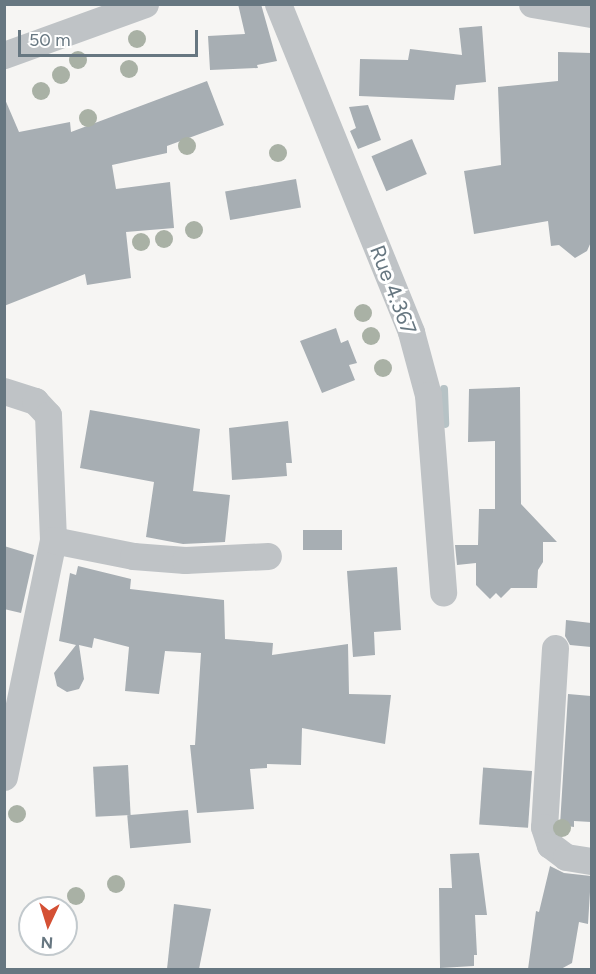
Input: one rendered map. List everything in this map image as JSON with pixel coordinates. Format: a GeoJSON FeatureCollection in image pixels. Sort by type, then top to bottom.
{"type":"FeatureCollection","features":[{"type":"Feature","properties":{"kind":"street"},"geometry":{"type":"LineString","coordinates":[[4,55],[146,4]]}},
{"type":"Feature","properties":{"kind":"street","name":"Rue 4.367"},"geometry":{"type":"LineString","coordinates":[[278,4],[414,343],[428,395],[443,592]]}},
{"type":"Feature","properties":{"kind":"street"},"geometry":{"type":"LineString","coordinates":[[531,4],[591,14]]}},
{"type":"Feature","properties":{"kind":"street"},"geometry":{"type":"LineString","coordinates":[[4,391],[44,406],[48,415],[53,540],[4,777]]}},
{"type":"Feature","properties":{"kind":"street"},"geometry":{"type":"LineString","coordinates":[[53,540],[133,556],[175,560],[268,556]]}},
{"type":"Feature","properties":{"kind":"street"},"geometry":{"type":"LineString","coordinates":[[555,648],[544,827],[550,845],[566,857],[591,861]]}},
{"type":"Feature","properties":{"kind":"building"},"geometry":{"type":"Polygon","coordinates":[[[238,4],[261,4],[277,61],[257,65],[258,68],[210,70],[208,36],[245,34],[238,4]]]}},
{"type":"Feature","properties":{"kind":"building"},"geometry":{"type":"Polygon","coordinates":[[[482,26],[486,82],[456,85],[454,100],[359,96],[360,59],[408,60],[410,49],[462,55],[459,28],[482,26]]]}},
{"type":"Feature","properties":{"kind":"building"},"geometry":{"type":"Polygon","coordinates":[[[558,52],[591,53],[591,242],[587,251],[575,258],[559,245],[551,246],[548,221],[474,234],[464,171],[501,165],[498,87],[558,81],[558,52]]]}},
{"type":"Feature","properties":{"kind":"building"},"geometry":{"type":"Polygon","coordinates":[[[207,81],[224,125],[167,146],[167,153],[112,165],[116,189],[170,182],[174,228],[126,232],[131,278],[87,285],[85,274],[4,306],[4,97],[19,132],[70,122],[71,132],[207,81]]]}},
{"type":"Feature","properties":{"kind":"building"},"geometry":{"type":"Polygon","coordinates":[[[368,105],[381,140],[358,149],[350,131],[356,128],[349,107],[368,105]]]}},
{"type":"Feature","properties":{"kind":"building"},"geometry":{"type":"Polygon","coordinates":[[[412,139],[427,174],[386,191],[371,156],[412,139]]]}},
{"type":"Feature","properties":{"kind":"building"},"geometry":{"type":"Polygon","coordinates":[[[296,179],[301,208],[230,220],[225,192],[296,179]]]}},
{"type":"Feature","properties":{"kind":"building"},"geometry":{"type":"Polygon","coordinates":[[[336,328],[341,343],[348,340],[357,363],[349,365],[355,380],[322,393],[300,341],[336,328]]]}},
{"type":"Feature","properties":{"kind":"building"},"geometry":{"type":"Polygon","coordinates":[[[520,387],[521,504],[557,542],[543,542],[543,562],[538,570],[537,588],[511,588],[501,598],[496,593],[490,599],[476,585],[476,563],[457,565],[455,545],[478,545],[479,509],[495,509],[495,441],[468,442],[469,389],[520,387]]]}},
{"type":"Feature","properties":{"kind":"building"},"geometry":{"type":"Polygon","coordinates":[[[90,410],[200,429],[193,491],[230,495],[225,542],[183,544],[146,537],[154,482],[80,468],[90,410]]]}},
{"type":"Feature","properties":{"kind":"building"},"geometry":{"type":"Polygon","coordinates":[[[288,421],[292,463],[286,463],[287,476],[232,480],[229,428],[288,421]]]}},
{"type":"Feature","properties":{"kind":"building"},"geometry":{"type":"Polygon","coordinates":[[[303,530],[342,530],[342,550],[303,550],[303,530]]]}},
{"type":"Feature","properties":{"kind":"building"},"geometry":{"type":"Polygon","coordinates":[[[4,546],[34,555],[21,613],[4,609],[4,546]]]}},
{"type":"Feature","properties":{"kind":"building"},"geometry":{"type":"Polygon","coordinates":[[[78,566],[131,579],[130,589],[224,600],[225,639],[273,643],[272,655],[348,644],[349,694],[391,695],[385,744],[302,728],[301,765],[267,764],[267,768],[250,769],[254,809],[197,813],[190,745],[195,745],[201,653],[165,651],[159,694],[125,691],[129,647],[94,638],[92,648],[79,645],[84,679],[79,689],[67,692],[57,686],[54,673],[76,645],[59,641],[70,573],[76,575],[78,566]]]}},
{"type":"Feature","properties":{"kind":"building"},"geometry":{"type":"Polygon","coordinates":[[[397,567],[401,630],[374,632],[375,655],[353,657],[347,571],[397,567]]]}},
{"type":"Feature","properties":{"kind":"building"},"geometry":{"type":"Polygon","coordinates":[[[566,620],[591,623],[591,647],[570,645],[565,636],[566,620]]]}},
{"type":"Feature","properties":{"kind":"building"},"geometry":{"type":"Polygon","coordinates":[[[568,694],[591,696],[591,822],[574,821],[574,827],[560,825],[568,694]]]}},
{"type":"Feature","properties":{"kind":"building"},"geometry":{"type":"Polygon","coordinates":[[[128,765],[131,815],[96,817],[93,767],[128,765]]]}},
{"type":"Feature","properties":{"kind":"building"},"geometry":{"type":"Polygon","coordinates":[[[483,768],[532,771],[528,828],[479,824],[483,768]]]}},
{"type":"Feature","properties":{"kind":"building"},"geometry":{"type":"Polygon","coordinates":[[[188,810],[191,843],[130,848],[127,815],[188,810]]]}},
{"type":"Feature","properties":{"kind":"building"},"geometry":{"type":"Polygon","coordinates":[[[479,853],[487,915],[475,915],[477,955],[474,955],[474,966],[440,968],[439,888],[452,888],[450,854],[479,853]]]}},
{"type":"Feature","properties":{"kind":"building"},"geometry":{"type":"Polygon","coordinates":[[[550,866],[564,873],[591,876],[588,924],[579,922],[572,963],[561,969],[528,969],[536,911],[539,912],[550,866]]]}},
{"type":"Feature","properties":{"kind":"building"},"geometry":{"type":"Polygon","coordinates":[[[174,904],[211,909],[199,969],[167,969],[174,904]]]}},
{"type":"Feature","properties":{"kind":"waterway"},"geometry":{"type":"LineString","coordinates":[[444,389],[445,424]]}}]}
